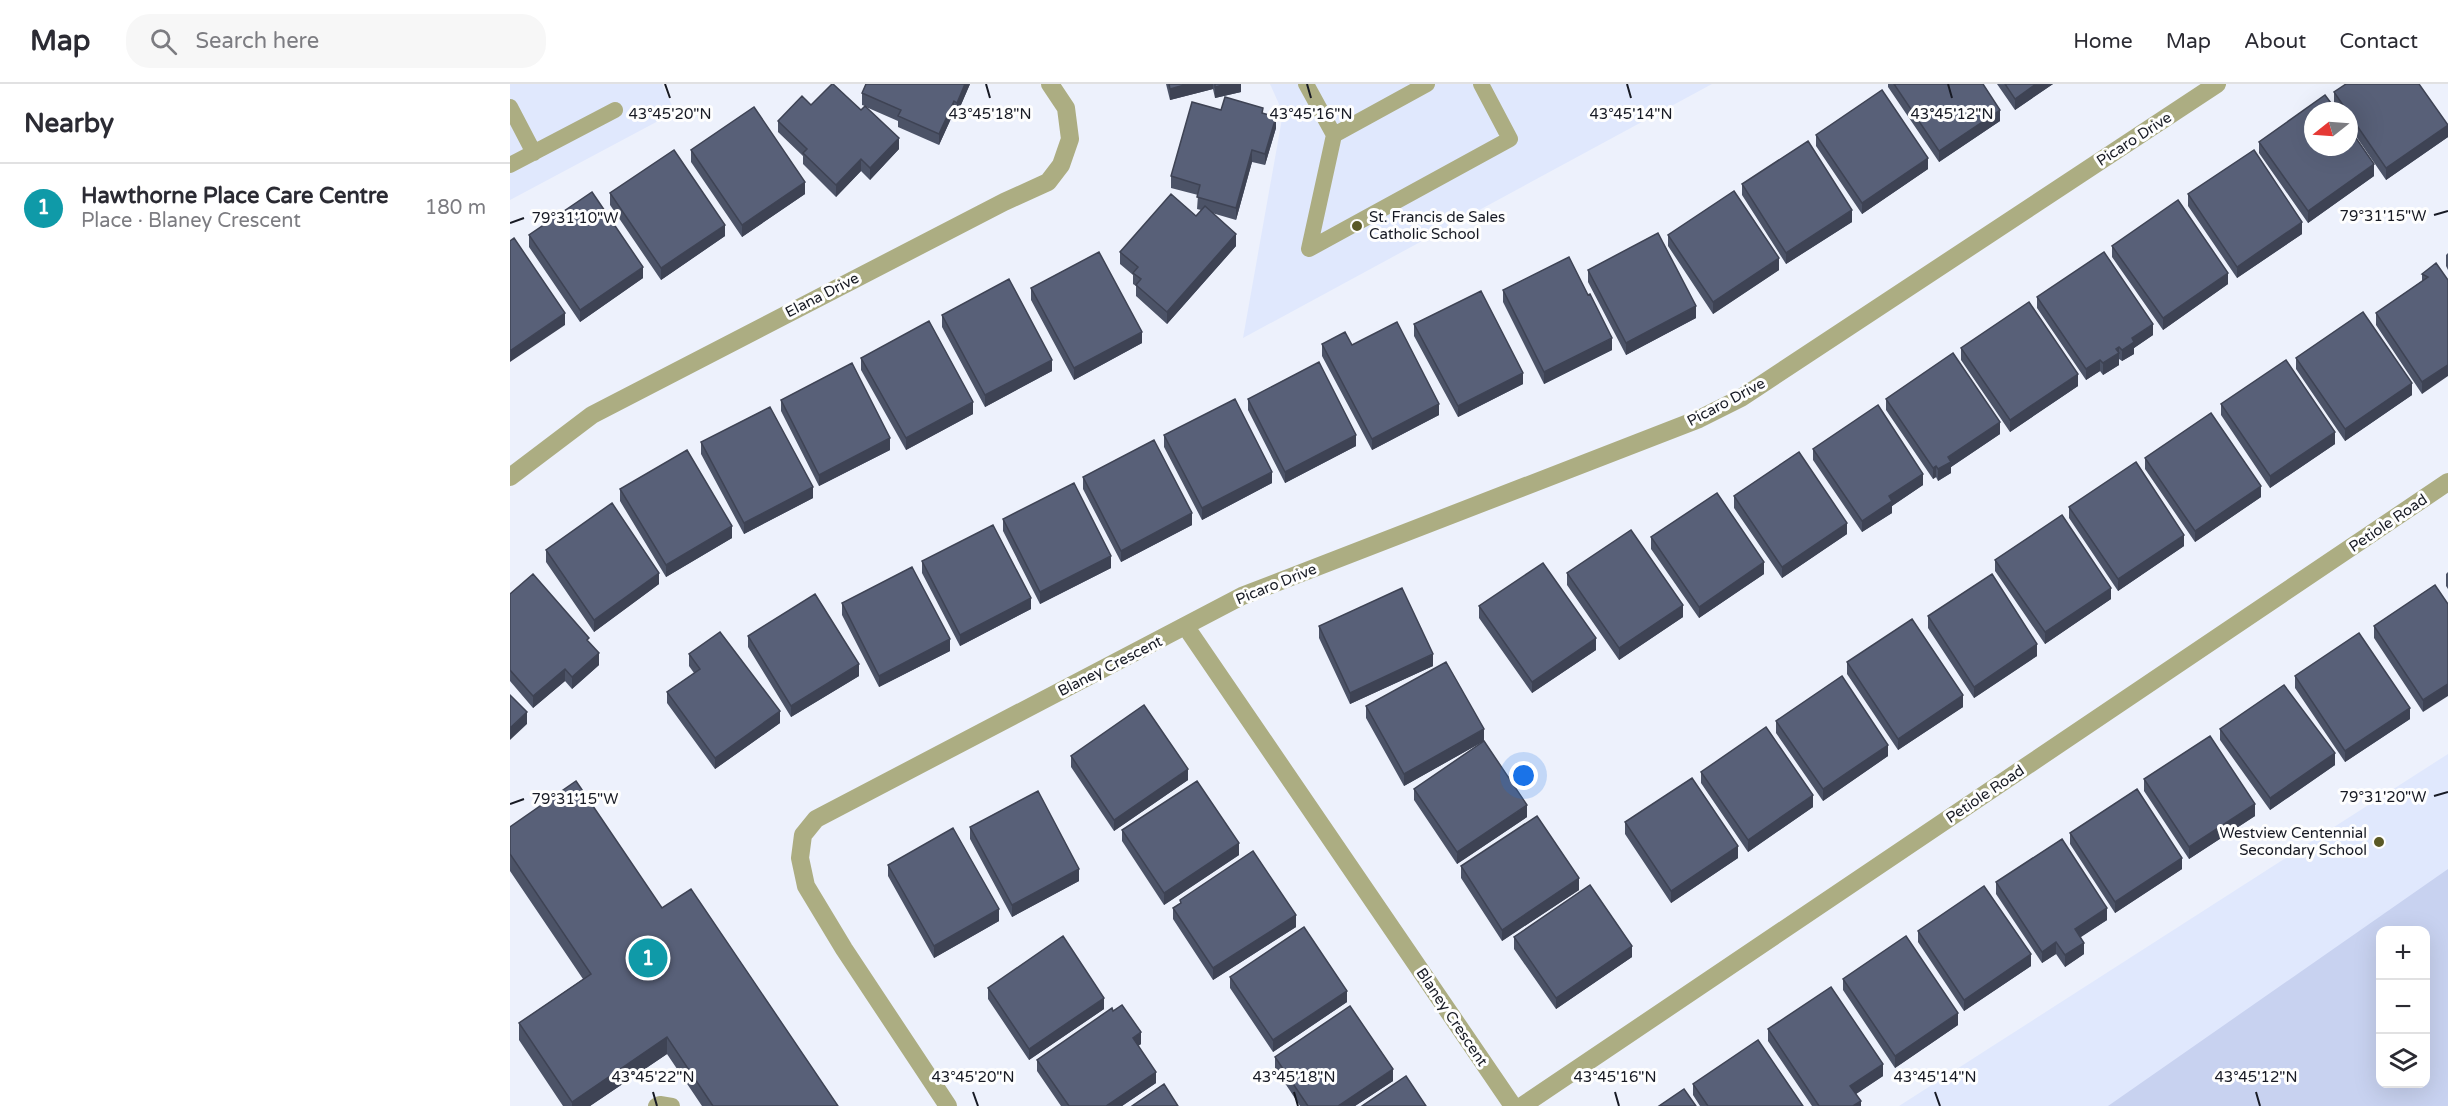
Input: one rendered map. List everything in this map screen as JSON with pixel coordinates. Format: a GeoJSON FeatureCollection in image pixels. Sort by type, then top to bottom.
{"type":"FeatureCollection","features":[{"type":"Feature","properties":{"kind":"street","name":"Elana Drive"},"geometry":{"type":"LineString","coordinates":[[510,477],[592,415],[975,216],[1048,182],[1061,165],[1070,139],[1066,108],[1050,84]]}},
{"type":"Feature","properties":{"kind":"street","name":"Picaro Drive"},"geometry":{"type":"LineString","coordinates":[[1186,627],[1242,596],[1699,419],[1741,398],[2217,84]]}},
{"type":"Feature","properties":{"kind":"street","name":"Petiole Road"},"geometry":{"type":"LineString","coordinates":[[1522,1106],[2448,482]]}},
{"type":"Feature","properties":{"kind":"street","name":"Blaney Crescent"},"geometry":{"type":"LineString","coordinates":[[948,1106],[844,949],[806,886],[800,858],[803,835],[816,819],[862,793],[1186,627],[1513,1106]]}},
{"type":"Feature","properties":{"kind":"lane"},"geometry":{"type":"LineString","coordinates":[[1306,84],[1334,135],[1309,249],[1509,139],[1481,84]]}},
{"type":"Feature","properties":{"kind":"lane"},"geometry":{"type":"LineString","coordinates":[[1334,135],[1427,84]]}},
{"type":"Feature","properties":{"kind":"lane"},"geometry":{"type":"LineString","coordinates":[[510,107],[534,153]]}},
{"type":"Feature","properties":{"kind":"lane"},"geometry":{"type":"LineString","coordinates":[[510,165],[615,110]]}},
{"type":"Feature","properties":{"kind":"lane"},"geometry":{"type":"LineString","coordinates":[[657,1106],[660,1104],[672,1106]]}},
{"type":"Feature","properties":{"kind":"shaded area"},"geometry":{"type":"Polygon","coordinates":[[[510,84],[662,84],[675,112],[510,200],[510,84]]]}},
{"type":"Feature","properties":{"kind":"shaded area","name":"St. Francis de Sales Catholic School"},"geometry":{"type":"Polygon","coordinates":[[[1270,84],[1712,84],[1243,338],[1283,113],[1270,84]]]}},
{"type":"Feature","properties":{"kind":"shaded area","name":"Westview Centennial Secondary School"},"geometry":{"type":"Polygon","coordinates":[[[2448,754],[2448,1106],[1899,1106],[2448,754]]]}},
{"type":"Feature","properties":{"kind":"shaded area"},"geometry":{"type":"Polygon","coordinates":[[[2448,869],[2448,1106],[2108,1106],[2448,869]]]}},
{"type":"Feature","properties":{"kind":"building"},"geometry":{"type":"Polygon","coordinates":[[[832,84],[861,110],[865,106],[899,138],[870,168],[861,159],[836,185],[803,153],[807,149],[778,121],[802,96],[811,105],[832,84]]]}},
{"type":"Feature","properties":{"kind":"building"},"geometry":{"type":"Polygon","coordinates":[[[866,84],[965,84],[957,103],[954,101],[939,134],[898,116],[901,110],[862,93],[866,84]]]}},
{"type":"Feature","properties":{"kind":"building"},"geometry":{"type":"Polygon","coordinates":[[[1169,84],[1188,84],[1170,89],[1169,84]]]}},
{"type":"Feature","properties":{"kind":"building"},"geometry":{"type":"Polygon","coordinates":[[[1894,84],[1983,84],[2000,110],[1939,151],[1894,84]]]}},
{"type":"Feature","properties":{"kind":"building"},"geometry":{"type":"Polygon","coordinates":[[[2005,84],[2036,84],[2015,99],[2005,84]]]}},
{"type":"Feature","properties":{"kind":"building"},"geometry":{"type":"Polygon","coordinates":[[[2346,84],[2419,84],[2448,125],[2386,168],[2358,127],[2358,102],[2341,102],[2334,92],[2346,84]]]}},
{"type":"Feature","properties":{"kind":"building"},"geometry":{"type":"Polygon","coordinates":[[[1882,90],[1928,158],[1862,203],[1816,135],[1882,90]]]}},
{"type":"Feature","properties":{"kind":"building"},"geometry":{"type":"Polygon","coordinates":[[[2325,95],[2330,102],[2315,102],[2325,95]]]}},
{"type":"Feature","properties":{"kind":"building"},"geometry":{"type":"Polygon","coordinates":[[[1225,97],[1263,108],[1262,113],[1276,117],[1265,154],[1252,150],[1236,208],[1197,197],[1200,185],[1171,176],[1192,102],[1221,110],[1225,97]]]}},
{"type":"Feature","properties":{"kind":"building"},"geometry":{"type":"Polygon","coordinates":[[[754,107],[805,182],[742,225],[691,150],[754,107]]]}},
{"type":"Feature","properties":{"kind":"building"},"geometry":{"type":"Polygon","coordinates":[[[2304,110],[2304,156],[2358,156],[2358,141],[2374,164],[2308,211],[2259,142],[2304,110]]]}},
{"type":"Feature","properties":{"kind":"building"},"geometry":{"type":"Polygon","coordinates":[[[1808,141],[1852,210],[1786,253],[1742,184],[1808,141]]]}},
{"type":"Feature","properties":{"kind":"building"},"geometry":{"type":"Polygon","coordinates":[[[674,150],[725,225],[661,268],[610,193],[674,150]]]}},
{"type":"Feature","properties":{"kind":"building"},"geometry":{"type":"Polygon","coordinates":[[[2254,150],[2302,222],[2237,267],[2188,194],[2254,150]]]}},
{"type":"Feature","properties":{"kind":"building"},"geometry":{"type":"Polygon","coordinates":[[[1734,191],[1779,258],[1713,302],[1668,235],[1734,191]]]}},
{"type":"Feature","properties":{"kind":"building"},"geometry":{"type":"Polygon","coordinates":[[[592,192],[643,267],[580,310],[529,235],[592,192]]]}},
{"type":"Feature","properties":{"kind":"building"},"geometry":{"type":"Polygon","coordinates":[[[1171,194],[1196,216],[1205,206],[1236,234],[1167,312],[1136,285],[1141,279],[1133,273],[1138,267],[1120,252],[1171,194]]]}},
{"type":"Feature","properties":{"kind":"building"},"geometry":{"type":"Polygon","coordinates":[[[2178,200],[2228,273],[2163,318],[2112,246],[2178,200]]]}},
{"type":"Feature","properties":{"kind":"building"},"geometry":{"type":"Polygon","coordinates":[[[1658,233],[1696,306],[1626,343],[1588,270],[1658,233]]]}},
{"type":"Feature","properties":{"kind":"building"},"geometry":{"type":"Polygon","coordinates":[[[514,238],[565,313],[510,351],[510,241],[514,238]]]}},
{"type":"Feature","properties":{"kind":"building"},"geometry":{"type":"Polygon","coordinates":[[[1099,252],[1142,332],[1074,368],[1031,288],[1099,252]]]}},
{"type":"Feature","properties":{"kind":"building"},"geometry":{"type":"Polygon","coordinates":[[[2104,252],[2153,324],[2132,338],[2134,342],[2122,350],[2119,347],[2116,349],[2119,353],[2103,363],[2100,360],[2086,369],[2037,297],[2104,252]]]}},
{"type":"Feature","properties":{"kind":"building"},"geometry":{"type":"Polygon","coordinates":[[[1569,257],[1612,338],[1544,372],[1503,290],[1569,257]]]}},
{"type":"Feature","properties":{"kind":"building"},"geometry":{"type":"Polygon","coordinates":[[[2436,263],[2448,280],[2448,365],[2422,382],[2376,313],[2428,277],[2422,274],[2436,263]]]}},
{"type":"Feature","properties":{"kind":"building"},"geometry":{"type":"Polygon","coordinates":[[[1009,279],[1052,360],[985,395],[942,315],[1009,279]]]}},
{"type":"Feature","properties":{"kind":"building"},"geometry":{"type":"Polygon","coordinates":[[[1481,291],[1523,373],[1458,406],[1414,324],[1481,291]]]}},
{"type":"Feature","properties":{"kind":"building"},"geometry":{"type":"Polygon","coordinates":[[[2029,302],[2078,374],[2010,420],[1961,348],[2029,302]]]}},
{"type":"Feature","properties":{"kind":"building"},"geometry":{"type":"Polygon","coordinates":[[[2363,312],[2412,383],[2345,429],[2296,358],[2363,312]]]}},
{"type":"Feature","properties":{"kind":"building"},"geometry":{"type":"Polygon","coordinates":[[[929,321],[973,402],[906,438],[861,358],[929,321]]]}},
{"type":"Feature","properties":{"kind":"building"},"geometry":{"type":"Polygon","coordinates":[[[1397,322],[1439,404],[1372,439],[1322,344],[1345,332],[1352,345],[1397,322]]]}},
{"type":"Feature","properties":{"kind":"building"},"geometry":{"type":"Polygon","coordinates":[[[1953,353],[2000,422],[1948,457],[1951,462],[1938,469],[1936,466],[1933,468],[1886,399],[1953,353]]]}},
{"type":"Feature","properties":{"kind":"building"},"geometry":{"type":"Polygon","coordinates":[[[2286,360],[2335,432],[2270,476],[2221,404],[2286,360]]]}},
{"type":"Feature","properties":{"kind":"building"},"geometry":{"type":"Polygon","coordinates":[[[1319,362],[1356,435],[1285,472],[1248,399],[1319,362]]]}},
{"type":"Feature","properties":{"kind":"building"},"geometry":{"type":"Polygon","coordinates":[[[852,363],[890,438],[819,475],[781,400],[852,363]]]}},
{"type":"Feature","properties":{"kind":"building"},"geometry":{"type":"Polygon","coordinates":[[[1235,399],[1272,472],[1202,508],[1164,435],[1235,399]]]}},
{"type":"Feature","properties":{"kind":"building"},"geometry":{"type":"Polygon","coordinates":[[[1878,405],[1923,474],[1889,496],[1892,501],[1862,521],[1813,449],[1878,405]]]}},
{"type":"Feature","properties":{"kind":"building"},"geometry":{"type":"Polygon","coordinates":[[[770,407],[813,487],[744,523],[701,442],[770,407]]]}},
{"type":"Feature","properties":{"kind":"building"},"geometry":{"type":"Polygon","coordinates":[[[2211,413],[2261,486],[2195,531],[2145,458],[2211,413]]]}},
{"type":"Feature","properties":{"kind":"building"},"geometry":{"type":"Polygon","coordinates":[[[1154,440],[1192,513],[1121,551],[1083,477],[1154,440]]]}},
{"type":"Feature","properties":{"kind":"building"},"geometry":{"type":"Polygon","coordinates":[[[687,450],[732,526],[666,565],[620,489],[687,450]]]}},
{"type":"Feature","properties":{"kind":"building"},"geometry":{"type":"Polygon","coordinates":[[[1799,452],[1847,523],[1782,567],[1734,496],[1799,452]]]}},
{"type":"Feature","properties":{"kind":"building"},"geometry":{"type":"Polygon","coordinates":[[[2136,462],[2184,535],[2118,579],[2069,507],[2136,462]]]}},
{"type":"Feature","properties":{"kind":"building"},"geometry":{"type":"Polygon","coordinates":[[[1074,483],[1111,556],[1040,592],[1003,519],[1074,483]]]}},
{"type":"Feature","properties":{"kind":"building"},"geometry":{"type":"Polygon","coordinates":[[[1717,493],[1764,562],[1699,607],[1651,537],[1717,493]]]}},
{"type":"Feature","properties":{"kind":"building"},"geometry":{"type":"Polygon","coordinates":[[[612,503],[659,573],[594,620],[546,550],[612,503]]]}},
{"type":"Feature","properties":{"kind":"building"},"geometry":{"type":"Polygon","coordinates":[[[2062,515],[2111,588],[2045,632],[1995,560],[2062,515]]]}},
{"type":"Feature","properties":{"kind":"building"},"geometry":{"type":"Polygon","coordinates":[[[993,525],[1031,598],[960,635],[922,561],[993,525]]]}},
{"type":"Feature","properties":{"kind":"building"},"geometry":{"type":"Polygon","coordinates":[[[1631,530],[1683,605],[1619,648],[1567,573],[1631,530]]]}},
{"type":"Feature","properties":{"kind":"building"},"geometry":{"type":"Polygon","coordinates":[[[1543,563],[1596,638],[1532,682],[1479,606],[1543,563]]]}},
{"type":"Feature","properties":{"kind":"building"},"geometry":{"type":"Polygon","coordinates":[[[912,567],[950,639],[879,676],[842,603],[912,567]]]}},
{"type":"Feature","properties":{"kind":"building"},"geometry":{"type":"Polygon","coordinates":[[[533,574],[589,638],[587,640],[599,653],[572,677],[565,669],[533,696],[510,670],[510,594],[533,574]]]}},
{"type":"Feature","properties":{"kind":"building"},"geometry":{"type":"Polygon","coordinates":[[[1992,574],[2037,644],[1974,687],[1928,616],[1992,574]]]}},
{"type":"Feature","properties":{"kind":"building"},"geometry":{"type":"Polygon","coordinates":[[[2435,585],[2448,604],[2448,684],[2423,700],[2374,626],[2435,585]]]}},
{"type":"Feature","properties":{"kind":"building"},"geometry":{"type":"Polygon","coordinates":[[[1402,588],[1433,654],[1350,693],[1319,626],[1402,588]]]}},
{"type":"Feature","properties":{"kind":"building"},"geometry":{"type":"Polygon","coordinates":[[[815,594],[859,664],[791,706],[748,636],[815,594]]]}},
{"type":"Feature","properties":{"kind":"building"},"geometry":{"type":"Polygon","coordinates":[[[1912,619],[1963,695],[1898,739],[1847,662],[1912,619]]]}},
{"type":"Feature","properties":{"kind":"building"},"geometry":{"type":"Polygon","coordinates":[[[720,632],[780,711],[715,758],[667,692],[700,669],[689,654],[720,632]]]}},
{"type":"Feature","properties":{"kind":"building"},"geometry":{"type":"Polygon","coordinates":[[[2359,633],[2410,708],[2345,751],[2295,676],[2359,633]]]}},
{"type":"Feature","properties":{"kind":"building"},"geometry":{"type":"Polygon","coordinates":[[[1446,662],[1484,729],[1404,774],[1366,706],[1446,662]]]}},
{"type":"Feature","properties":{"kind":"building"},"geometry":{"type":"Polygon","coordinates":[[[1842,676],[1888,745],[1823,789],[1776,721],[1842,676]]]}},
{"type":"Feature","properties":{"kind":"building"},"geometry":{"type":"Polygon","coordinates":[[[2284,685],[2335,753],[2270,798],[2220,729],[2284,685]]]}},
{"type":"Feature","properties":{"kind":"building"},"geometry":{"type":"Polygon","coordinates":[[[510,695],[527,712],[510,728],[510,695]]]}},
{"type":"Feature","properties":{"kind":"building"},"geometry":{"type":"Polygon","coordinates":[[[1144,705],[1188,769],[1114,820],[1071,756],[1144,705]]]}},
{"type":"Feature","properties":{"kind":"building"},"geometry":{"type":"Polygon","coordinates":[[[1766,727],[1813,795],[1748,840],[1701,772],[1766,727]]]}},
{"type":"Feature","properties":{"kind":"building"},"geometry":{"type":"Polygon","coordinates":[[[2210,736],[2255,804],[2189,847],[2144,779],[2210,736]]]}},
{"type":"Feature","properties":{"kind":"building"},"geometry":{"type":"Polygon","coordinates":[[[1484,741],[1527,805],[1457,852],[1414,789],[1484,741]]]}},
{"type":"Feature","properties":{"kind":"building"},"geometry":{"type":"Polygon","coordinates":[[[1692,778],[1738,846],[1671,891],[1625,822],[1692,778]]]}},
{"type":"Feature","properties":{"kind":"building"},"geometry":{"type":"Polygon","coordinates":[[[576,781],[662,908],[691,889],[838,1106],[713,1106],[667,1037],[572,1102],[519,1023],[591,974],[510,854],[510,827],[576,781]]]}},
{"type":"Feature","properties":{"kind":"building"},"geometry":{"type":"Polygon","coordinates":[[[1197,781],[1239,843],[1164,893],[1122,830],[1197,781]]]}},
{"type":"Feature","properties":{"kind":"building"},"geometry":{"type":"Polygon","coordinates":[[[2137,789],[2182,858],[2115,902],[2070,833],[2137,789]]]}},
{"type":"Feature","properties":{"kind":"building"},"geometry":{"type":"Polygon","coordinates":[[[1038,791],[1079,869],[1012,905],[970,827],[1038,791]]]}},
{"type":"Feature","properties":{"kind":"building"},"geometry":{"type":"Polygon","coordinates":[[[1537,816],[1579,878],[1502,930],[1461,866],[1537,816]]]}},
{"type":"Feature","properties":{"kind":"building"},"geometry":{"type":"Polygon","coordinates":[[[953,828],[999,909],[934,946],[888,865],[953,828]]]}},
{"type":"Feature","properties":{"kind":"building"},"geometry":{"type":"Polygon","coordinates":[[[2062,839],[2107,908],[2075,929],[2084,943],[2065,955],[2056,942],[2042,952],[1996,882],[2062,839]]]}},
{"type":"Feature","properties":{"kind":"building"},"geometry":{"type":"Polygon","coordinates":[[[1253,851],[1296,915],[1213,968],[1173,908],[1181,903],[1180,900],[1253,851]]]}},
{"type":"Feature","properties":{"kind":"building"},"geometry":{"type":"Polygon","coordinates":[[[1590,885],[1632,946],[1556,998],[1514,937],[1590,885]]]}},
{"type":"Feature","properties":{"kind":"building"},"geometry":{"type":"Polygon","coordinates":[[[1984,886],[2031,954],[1964,1000],[1918,931],[1984,886]]]}},
{"type":"Feature","properties":{"kind":"building"},"geometry":{"type":"Polygon","coordinates":[[[1304,927],[1347,991],[1273,1040],[1230,977],[1304,927]]]}},
{"type":"Feature","properties":{"kind":"building"},"geometry":{"type":"Polygon","coordinates":[[[1063,936],[1104,998],[1029,1049],[988,988],[1063,936]]]}},
{"type":"Feature","properties":{"kind":"building"},"geometry":{"type":"Polygon","coordinates":[[[1906,936],[1958,1013],[1895,1056],[1843,979],[1906,936]]]}},
{"type":"Feature","properties":{"kind":"building"},"geometry":{"type":"Polygon","coordinates":[[[1831,987],[1883,1064],[1850,1086],[1861,1101],[1853,1106],[1819,1106],[1768,1029],[1831,987]]]}},
{"type":"Feature","properties":{"kind":"building"},"geometry":{"type":"Polygon","coordinates":[[[1122,1005],[1141,1032],[1133,1038],[1156,1072],[1106,1106],[1069,1106],[1037,1060],[1112,1008],[1113,1011],[1122,1005]]]}},
{"type":"Feature","properties":{"kind":"building"},"geometry":{"type":"Polygon","coordinates":[[[1350,1006],[1393,1069],[1338,1106],[1308,1106],[1275,1057],[1350,1006]]]}},
{"type":"Feature","properties":{"kind":"building"},"geometry":{"type":"Polygon","coordinates":[[[1758,1040],[1803,1106],[1708,1106],[1693,1084],[1758,1040]]]}},
{"type":"Feature","properties":{"kind":"building"},"geometry":{"type":"Polygon","coordinates":[[[1406,1076],[1426,1106],[1362,1106],[1406,1076]]]}},
{"type":"Feature","properties":{"kind":"building"},"geometry":{"type":"Polygon","coordinates":[[[1164,1084],[1178,1106],[1132,1106],[1164,1084]]]}},
{"type":"Feature","properties":{"kind":"building"},"geometry":{"type":"Polygon","coordinates":[[[1684,1089],[1696,1106],[1659,1106],[1684,1089]]]}},
{"type":"Feature","properties":{"kind":"place","name":"St. Francis de Sales Catholic School"},"geometry":{"type":"Point","coordinates":[1357,226]}},
{"type":"Feature","properties":{"kind":"place","name":"Westview Centennial Secondary School"},"geometry":{"type":"Point","coordinates":[2379,842]}},
{"type":"Feature","properties":{"kind":"place","name":"Hawthorne Place Care Centre"},"geometry":{"type":"Point","coordinates":[648,958]}}]}
